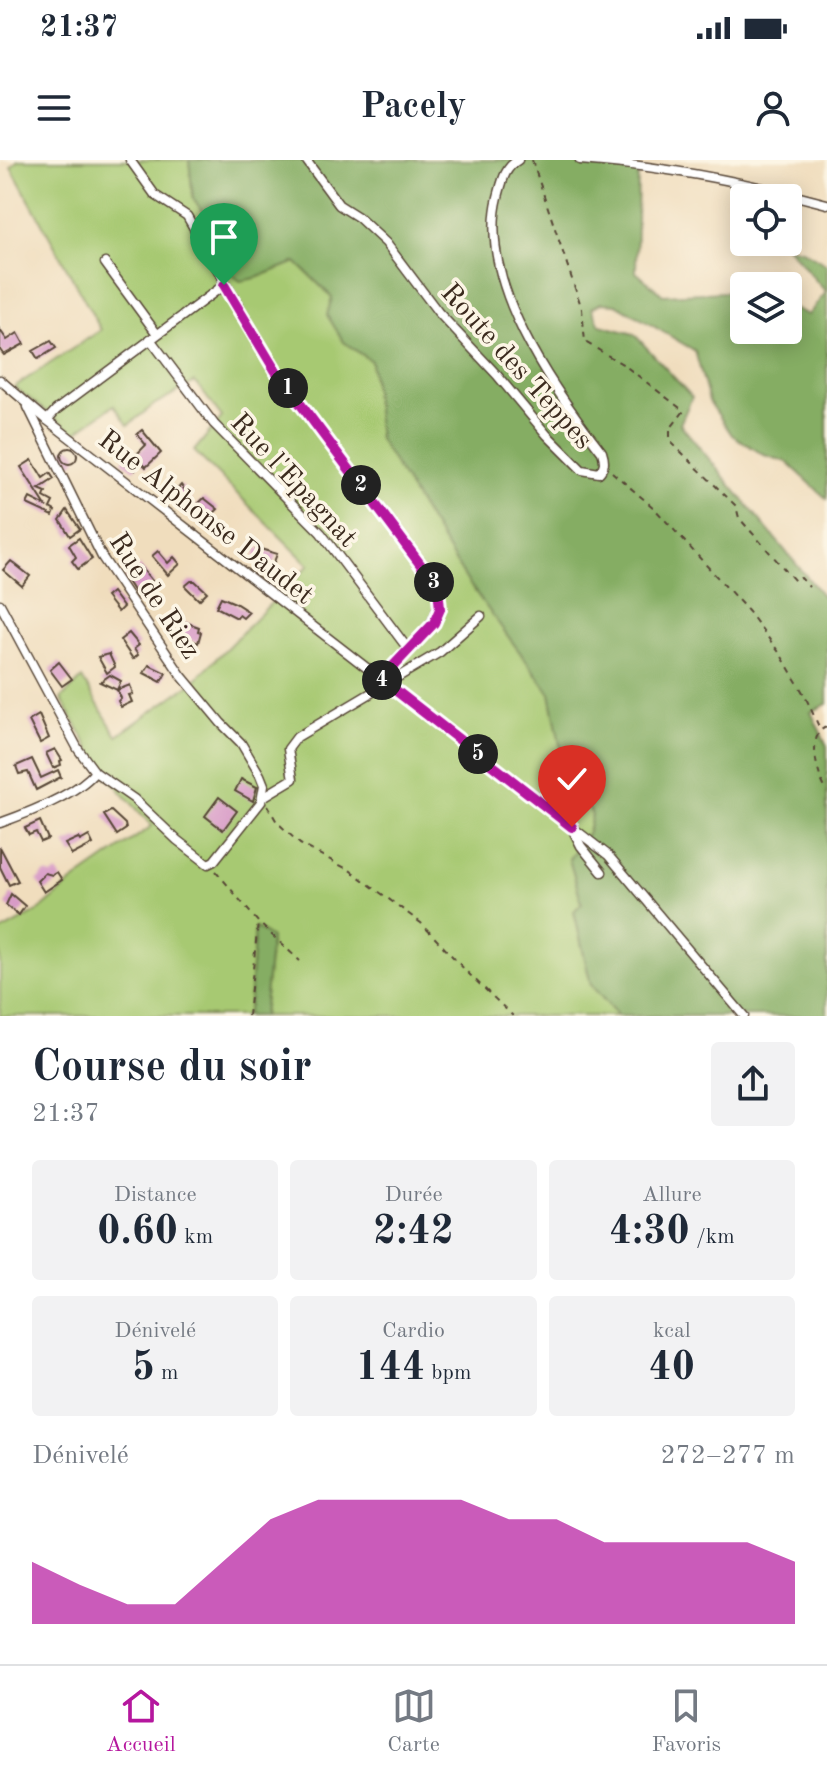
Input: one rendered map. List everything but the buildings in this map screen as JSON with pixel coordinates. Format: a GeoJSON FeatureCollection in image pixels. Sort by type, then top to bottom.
{"type":"FeatureCollection","features":[{"type":"Feature","properties":{"kind":"street"},"geometry":{"type":"LineString","coordinates":[[130,160],[155,195],[187,216],[275,370],[438,588],[440,609],[434,623],[408,649],[385,682]]}},
{"type":"Feature","properties":{"kind":"street","name":"Route des Teppes"},"geometry":{"type":"LineString","coordinates":[[306,160],[339,205],[358,217],[386,243],[438,312],[547,435],[582,470],[599,473],[604,467],[602,452],[563,402],[508,301],[498,268],[493,229],[496,207],[504,176],[512,163],[518,160]]}},
{"type":"Feature","properties":{"kind":"street"},"geometry":{"type":"LineString","coordinates":[[580,160],[631,164],[747,183],[827,204]]}},
{"type":"Feature","properties":{"kind":"street","name":"Rue l'Epagnat"},"geometry":{"type":"LineString","coordinates":[[105,263],[214,424],[321,533],[408,649]]}},
{"type":"Feature","properties":{"kind":"street"},"geometry":{"type":"LineString","coordinates":[[47,420],[153,336],[224,285]]}},
{"type":"Feature","properties":{"kind":"street","name":"Rue Alphonse Daudet"},"geometry":{"type":"LineString","coordinates":[[0,380],[47,420],[615,863],[744,1016]]}},
{"type":"Feature","properties":{"kind":"street","name":"Rue de Riez"},"geometry":{"type":"LineString","coordinates":[[27,404],[102,557],[181,675],[249,752],[264,785],[263,797]]}},
{"type":"Feature","properties":{"kind":"street"},"geometry":{"type":"LineString","coordinates":[[0,604],[78,749],[95,772],[134,799],[177,840],[208,864],[259,806],[263,797],[293,779],[288,749],[297,737],[440,652],[481,616]]}},
{"type":"Feature","properties":{"kind":"street"},"geometry":{"type":"LineString","coordinates":[[0,823],[23,815],[84,784],[95,772]]}},
{"type":"Feature","properties":{"kind":"street"},"geometry":{"type":"LineString","coordinates":[[572,827],[581,846],[602,872]]}},
{"type":"Feature","properties":{"kind":"path"},"geometry":{"type":"LineString","coordinates":[[532,160],[582,309],[585,342],[624,365],[684,411],[670,429],[670,441],[736,506],[739,518],[795,581],[801,578],[809,587]]}},
{"type":"Feature","properties":{"kind":"path"},"geometry":{"type":"LineString","coordinates":[[604,467],[654,508],[749,612],[781,655],[820,729]]}},
{"type":"Feature","properties":{"kind":"path"},"geometry":{"type":"LineString","coordinates":[[827,727],[817,734],[816,746],[819,770],[827,791]]}},
{"type":"Feature","properties":{"kind":"path"},"geometry":{"type":"LineString","coordinates":[[263,797],[288,834],[300,844],[351,871],[421,923],[513,1016]]}},
{"type":"Feature","properties":{"kind":"path"},"geometry":{"type":"LineString","coordinates":[[212,863],[258,922],[300,961]]}},
{"type":"Feature","properties":{"kind":"path"},"geometry":{"type":"LineString","coordinates":[[248,1016],[258,922]]}},
{"type":"Feature","properties":{"kind":"green space"},"geometry":{"type":"Polygon","coordinates":[[[18,160],[189,160],[193,198],[231,250],[220,264],[256,278],[296,262],[332,297],[344,342],[371,361],[379,439],[468,582],[550,693],[560,744],[592,815],[588,832],[569,859],[582,903],[574,912],[591,985],[618,1016],[263,1016],[271,939],[255,928],[246,1016],[0,1016],[0,932],[40,910],[72,882],[152,826],[102,770],[61,699],[82,678],[117,736],[193,682],[309,565],[194,451],[222,417],[195,382],[155,404],[128,425],[114,405],[75,433],[14,387],[101,330],[11,167],[18,160]]]}},
{"type":"Feature","properties":{"kind":"green space"},"geometry":{"type":"Polygon","coordinates":[[[189,160],[620,160],[638,172],[636,272],[663,295],[730,292],[730,344],[802,344],[802,312],[808,315],[826,292],[795,256],[802,256],[802,250],[827,265],[827,499],[787,462],[764,455],[732,435],[709,401],[695,351],[616,304],[601,303],[592,308],[600,325],[634,334],[692,397],[680,424],[827,601],[827,704],[811,712],[827,746],[827,1016],[618,1016],[591,985],[574,911],[582,903],[569,859],[588,832],[592,815],[560,744],[550,693],[468,582],[379,439],[371,361],[344,342],[327,315],[332,297],[296,262],[240,281],[220,264],[230,250],[193,198],[189,160]]]}},
{"type":"Feature","properties":{"kind":"green space"},"geometry":{"type":"Polygon","coordinates":[[[255,927],[271,938],[263,1016],[246,1016],[249,1005],[255,927]]]}},
{"type":"Feature","properties":{"kind":"route"},"geometry":{"type":"LineString","coordinates":[[224,285],[275,370],[438,588],[440,609],[434,623],[381,679],[572,827]]}}]}
